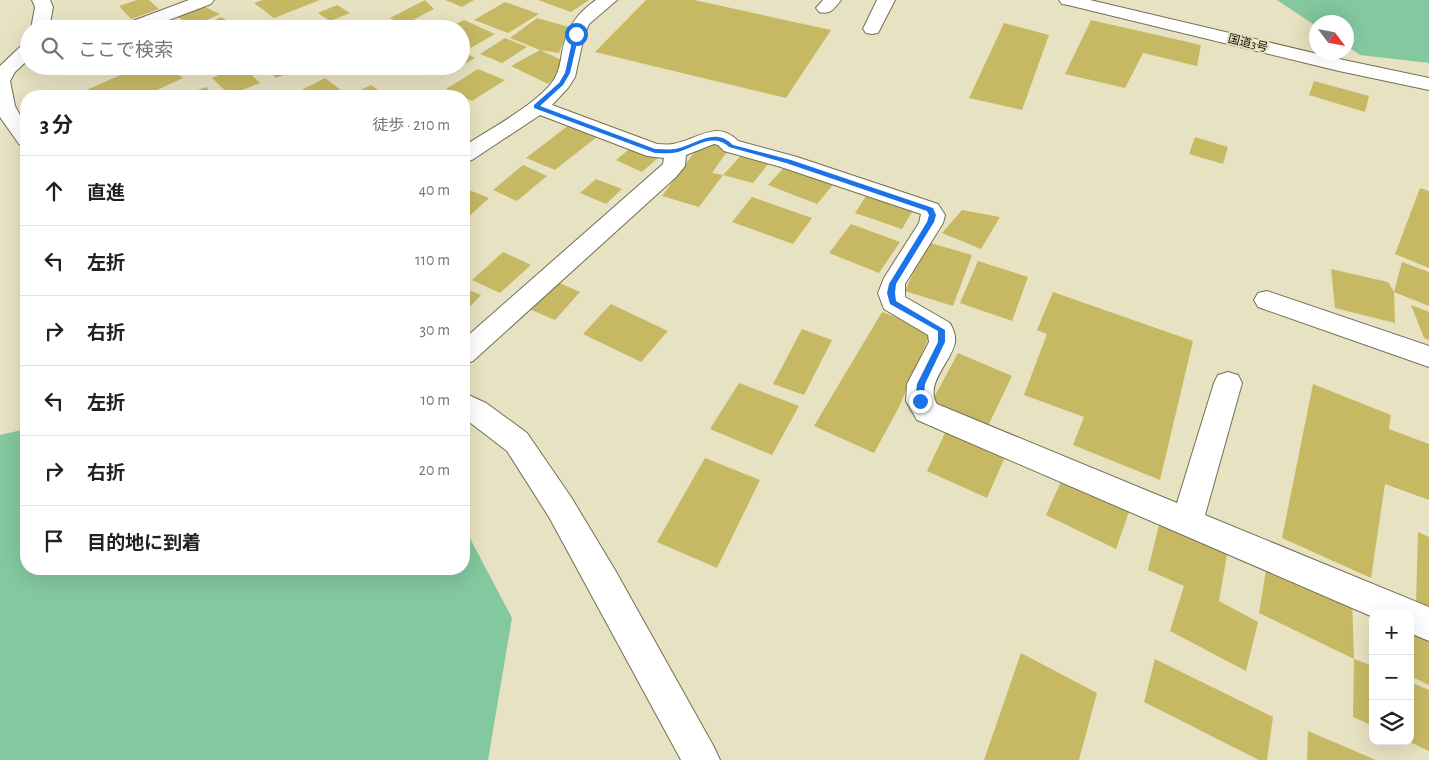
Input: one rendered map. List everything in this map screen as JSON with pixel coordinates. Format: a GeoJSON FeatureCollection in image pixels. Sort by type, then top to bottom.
{"type":"FeatureCollection","features":[{"type":"Feature","properties":{"kind":"main road"},"geometry":{"type":"LineString","coordinates":[[41,0],[44,7],[42,20]]}},
{"type":"Feature","properties":{"kind":"main road"},"geometry":{"type":"LineString","coordinates":[[152,20],[205,0]]}},
{"type":"Feature","properties":{"kind":"main road"},"geometry":{"type":"LineString","coordinates":[[470,151],[536,106],[561,84],[568,73],[580,23],[608,0]]}},
{"type":"Feature","properties":{"kind":"main road"},"geometry":{"type":"LineString","coordinates":[[872,29],[886,0]]}},
{"type":"Feature","properties":{"kind":"main road","name":"国道3号"},"geometry":{"type":"LineString","coordinates":[[1068,0],[1338,65],[1429,84]]}},
{"type":"Feature","properties":{"kind":"main road"},"geometry":{"type":"LineString","coordinates":[[20,60],[0,81],[0,103],[20,132]]}},
{"type":"Feature","properties":{"kind":"main road"},"geometry":{"type":"LineString","coordinates":[[536,106],[655,151],[676,151],[712,137],[725,140],[731,146],[789,162],[930,209],[933,215],[931,222],[893,284],[891,293],[893,302],[941,330],[942,342],[921,384],[920,401],[927,412],[1396,610]]}},
{"type":"Feature","properties":{"kind":"main road"},"geometry":{"type":"LineString","coordinates":[[470,349],[668,172],[674,166],[676,151]]}},
{"type":"Feature","properties":{"kind":"main road"},"geometry":{"type":"LineString","coordinates":[[1267,300],[1429,358]]}},
{"type":"Feature","properties":{"kind":"main road"},"geometry":{"type":"LineString","coordinates":[[1187,522],[1228,382]]}},
{"type":"Feature","properties":{"kind":"main road"},"geometry":{"type":"LineString","coordinates":[[470,408],[517,442],[560,507],[598,572],[701,760]]}},
{"type":"Feature","properties":{"kind":"main road"},"geometry":{"type":"LineString","coordinates":[[1414,618],[1429,624]]}},
{"type":"Feature","properties":{"kind":"green space"},"geometry":{"type":"Polygon","coordinates":[[[1277,0],[1429,0],[1429,63],[1360,55],[1354,51],[1354,15],[1309,15],[1309,21],[1277,0]]]}},
{"type":"Feature","properties":{"kind":"green space"},"geometry":{"type":"Polygon","coordinates":[[[20,430],[20,575],[470,575],[470,538],[512,618],[488,760],[0,760],[0,435],[20,430]]]}},
{"type":"Feature","properties":{"kind":"building"},"geometry":{"type":"Polygon","coordinates":[[[137,0],[149,0],[159,9],[131,19],[119,6],[137,0]]]}},
{"type":"Feature","properties":{"kind":"building"},"geometry":{"type":"Polygon","coordinates":[[[263,0],[320,0],[274,18],[254,3],[263,0]]]}},
{"type":"Feature","properties":{"kind":"building"},"geometry":{"type":"Polygon","coordinates":[[[425,0],[434,9],[413,20],[394,20],[390,18],[425,0]]]}},
{"type":"Feature","properties":{"kind":"building"},"geometry":{"type":"Polygon","coordinates":[[[445,0],[474,0],[462,7],[445,0]]]}},
{"type":"Feature","properties":{"kind":"building"},"geometry":{"type":"Polygon","coordinates":[[[538,0],[589,0],[571,12],[538,0]]]}},
{"type":"Feature","properties":{"kind":"building"},"geometry":{"type":"Polygon","coordinates":[[[646,0],[694,0],[831,30],[786,98],[595,52],[646,0]]]}},
{"type":"Feature","properties":{"kind":"building"},"geometry":{"type":"Polygon","coordinates":[[[505,2],[539,14],[508,33],[474,20],[505,2]]]}},
{"type":"Feature","properties":{"kind":"building"},"geometry":{"type":"Polygon","coordinates":[[[337,5],[350,13],[328,20],[318,13],[337,5]]]}},
{"type":"Feature","properties":{"kind":"building"},"geometry":{"type":"Polygon","coordinates":[[[203,6],[220,14],[207,20],[183,20],[177,17],[203,6]]]}},
{"type":"Feature","properties":{"kind":"building"},"geometry":{"type":"Polygon","coordinates":[[[221,17],[226,20],[214,20],[221,17]]]}},
{"type":"Feature","properties":{"kind":"building"},"geometry":{"type":"Polygon","coordinates":[[[537,18],[569,27],[559,53],[540,50],[510,38],[537,18]]]}},
{"type":"Feature","properties":{"kind":"building"},"geometry":{"type":"Polygon","coordinates":[[[1091,20],[1201,45],[1197,66],[1143,53],[1125,88],[1065,74],[1091,20]]]}},
{"type":"Feature","properties":{"kind":"building"},"geometry":{"type":"Polygon","coordinates":[[[470,23],[495,34],[470,48],[470,23]]]}},
{"type":"Feature","properties":{"kind":"building"},"geometry":{"type":"Polygon","coordinates":[[[1004,23],[1049,35],[1022,110],[969,98],[1004,23]]]}},
{"type":"Feature","properties":{"kind":"building"},"geometry":{"type":"Polygon","coordinates":[[[505,38],[527,47],[502,63],[480,54],[505,38]]]}},
{"type":"Feature","properties":{"kind":"building"},"geometry":{"type":"Polygon","coordinates":[[[540,50],[570,64],[548,84],[511,66],[540,50]]]}},
{"type":"Feature","properties":{"kind":"building"},"geometry":{"type":"Polygon","coordinates":[[[478,69],[505,80],[472,101],[470,100],[470,90],[446,89],[478,69]]]}},
{"type":"Feature","properties":{"kind":"building"},"geometry":{"type":"Polygon","coordinates":[[[121,75],[178,75],[183,78],[157,90],[87,90],[121,75]]]}},
{"type":"Feature","properties":{"kind":"building"},"geometry":{"type":"Polygon","coordinates":[[[220,75],[252,75],[260,83],[242,90],[225,90],[212,78],[220,75]]]}},
{"type":"Feature","properties":{"kind":"building"},"geometry":{"type":"Polygon","coordinates":[[[272,75],[284,75],[276,78],[272,75]]]}},
{"type":"Feature","properties":{"kind":"building"},"geometry":{"type":"Polygon","coordinates":[[[325,78],[341,90],[302,90],[325,78]]]}},
{"type":"Feature","properties":{"kind":"building"},"geometry":{"type":"Polygon","coordinates":[[[1314,81],[1369,96],[1365,112],[1309,95],[1314,81]]]}},
{"type":"Feature","properties":{"kind":"building"},"geometry":{"type":"Polygon","coordinates":[[[371,85],[378,90],[361,90],[371,85]]]}},
{"type":"Feature","properties":{"kind":"building"},"geometry":{"type":"Polygon","coordinates":[[[206,87],[209,90],[198,90],[206,87]]]}},
{"type":"Feature","properties":{"kind":"building"},"geometry":{"type":"Polygon","coordinates":[[[569,125],[598,136],[555,170],[526,158],[569,125]]]}},
{"type":"Feature","properties":{"kind":"building"},"geometry":{"type":"Polygon","coordinates":[[[1195,137],[1228,147],[1223,164],[1189,154],[1195,137]]]}},
{"type":"Feature","properties":{"kind":"building"},"geometry":{"type":"Polygon","coordinates":[[[704,139],[731,146],[712,173],[723,175],[699,207],[662,196],[704,139]]]}},
{"type":"Feature","properties":{"kind":"building"},"geometry":{"type":"Polygon","coordinates":[[[633,146],[659,157],[642,172],[616,160],[633,146]]]}},
{"type":"Feature","properties":{"kind":"building"},"geometry":{"type":"Polygon","coordinates":[[[747,149],[773,158],[753,183],[723,175],[747,149]]]}},
{"type":"Feature","properties":{"kind":"building"},"geometry":{"type":"Polygon","coordinates":[[[789,162],[837,180],[817,204],[768,185],[789,162]]]}},
{"type":"Feature","properties":{"kind":"building"},"geometry":{"type":"Polygon","coordinates":[[[523,165],[547,176],[517,201],[493,190],[523,165]]]}},
{"type":"Feature","properties":{"kind":"building"},"geometry":{"type":"Polygon","coordinates":[[[596,179],[622,189],[606,204],[580,193],[596,179]]]}},
{"type":"Feature","properties":{"kind":"building"},"geometry":{"type":"Polygon","coordinates":[[[1420,188],[1429,191],[1429,268],[1395,254],[1420,188]]]}},
{"type":"Feature","properties":{"kind":"building"},"geometry":{"type":"Polygon","coordinates":[[[470,190],[489,198],[470,215],[470,190]]]}},
{"type":"Feature","properties":{"kind":"building"},"geometry":{"type":"Polygon","coordinates":[[[870,190],[916,205],[902,229],[855,213],[870,190]]]}},
{"type":"Feature","properties":{"kind":"building"},"geometry":{"type":"Polygon","coordinates":[[[752,197],[812,218],[793,244],[732,222],[752,197]]]}},
{"type":"Feature","properties":{"kind":"building"},"geometry":{"type":"Polygon","coordinates":[[[962,210],[1000,217],[981,249],[942,233],[962,210]]]}},
{"type":"Feature","properties":{"kind":"building"},"geometry":{"type":"Polygon","coordinates":[[[851,224],[900,242],[879,273],[829,253],[851,224]]]}},
{"type":"Feature","properties":{"kind":"building"},"geometry":{"type":"Polygon","coordinates":[[[927,242],[972,255],[953,306],[905,291],[927,242]]]}},
{"type":"Feature","properties":{"kind":"building"},"geometry":{"type":"Polygon","coordinates":[[[503,252],[531,265],[500,293],[472,280],[503,252]]]}},
{"type":"Feature","properties":{"kind":"building"},"geometry":{"type":"Polygon","coordinates":[[[978,261],[1028,277],[1012,321],[960,303],[978,261]]]}},
{"type":"Feature","properties":{"kind":"building"},"geometry":{"type":"Polygon","coordinates":[[[1402,262],[1429,272],[1429,306],[1394,292],[1402,262]]]}},
{"type":"Feature","properties":{"kind":"building"},"geometry":{"type":"Polygon","coordinates":[[[1331,269],[1388,282],[1394,292],[1395,323],[1335,308],[1331,269]]]}},
{"type":"Feature","properties":{"kind":"building"},"geometry":{"type":"Polygon","coordinates":[[[555,281],[580,292],[555,320],[529,309],[555,281]]]}},
{"type":"Feature","properties":{"kind":"building"},"geometry":{"type":"Polygon","coordinates":[[[470,290],[481,295],[470,307],[470,290]]]}},
{"type":"Feature","properties":{"kind":"building"},"geometry":{"type":"Polygon","coordinates":[[[1053,292],[1193,341],[1160,480],[1073,445],[1084,417],[1024,395],[1047,334],[1037,330],[1053,292]]]}},
{"type":"Feature","properties":{"kind":"building"},"geometry":{"type":"Polygon","coordinates":[[[611,304],[668,331],[641,362],[583,334],[611,304]]]}},
{"type":"Feature","properties":{"kind":"building"},"geometry":{"type":"Polygon","coordinates":[[[1411,305],[1429,312],[1429,340],[1424,338],[1411,305]]]}},
{"type":"Feature","properties":{"kind":"building"},"geometry":{"type":"Polygon","coordinates":[[[882,312],[932,330],[899,407],[874,453],[814,426],[882,312]]]}},
{"type":"Feature","properties":{"kind":"building"},"geometry":{"type":"Polygon","coordinates":[[[802,329],[832,340],[804,395],[773,384],[802,329]]]}},
{"type":"Feature","properties":{"kind":"building"},"geometry":{"type":"Polygon","coordinates":[[[958,353],[1012,376],[987,428],[931,403],[958,353]]]}},
{"type":"Feature","properties":{"kind":"building"},"geometry":{"type":"Polygon","coordinates":[[[739,383],[799,406],[772,455],[710,429],[739,383]]]}},
{"type":"Feature","properties":{"kind":"building"},"geometry":{"type":"Polygon","coordinates":[[[1313,384],[1391,415],[1389,429],[1429,444],[1429,500],[1385,484],[1371,578],[1282,538],[1313,384]]]}},
{"type":"Feature","properties":{"kind":"building"},"geometry":{"type":"Polygon","coordinates":[[[946,431],[1005,457],[987,498],[927,471],[946,431]]]}},
{"type":"Feature","properties":{"kind":"building"},"geometry":{"type":"Polygon","coordinates":[[[705,458],[760,480],[717,568],[657,542],[705,458]]]}},
{"type":"Feature","properties":{"kind":"building"},"geometry":{"type":"Polygon","coordinates":[[[1063,477],[1130,509],[1116,549],[1046,515],[1063,477]]]}},
{"type":"Feature","properties":{"kind":"building"},"geometry":{"type":"Polygon","coordinates":[[[1160,521],[1228,549],[1219,601],[1258,622],[1246,671],[1170,631],[1184,586],[1148,570],[1160,521]]]}},
{"type":"Feature","properties":{"kind":"building"},"geometry":{"type":"Polygon","coordinates":[[[1418,532],[1429,537],[1429,612],[1416,606],[1418,532]]]}},
{"type":"Feature","properties":{"kind":"building"},"geometry":{"type":"Polygon","coordinates":[[[1267,564],[1352,599],[1354,659],[1259,613],[1267,564]]]}},
{"type":"Feature","properties":{"kind":"building"},"geometry":{"type":"Polygon","coordinates":[[[1414,627],[1429,634],[1429,685],[1414,678],[1414,627]]]}},
{"type":"Feature","properties":{"kind":"building"},"geometry":{"type":"Polygon","coordinates":[[[1021,653],[1097,693],[1079,760],[984,760],[1021,653]]]}},
{"type":"Feature","properties":{"kind":"building"},"geometry":{"type":"Polygon","coordinates":[[[1155,659],[1273,717],[1267,760],[1259,760],[1144,702],[1155,659]]]}},
{"type":"Feature","properties":{"kind":"building"},"geometry":{"type":"Polygon","coordinates":[[[1354,659],[1369,665],[1369,724],[1353,717],[1354,659]]]}},
{"type":"Feature","properties":{"kind":"building"},"geometry":{"type":"Polygon","coordinates":[[[1414,684],[1429,690],[1429,751],[1414,744],[1414,684]]]}},
{"type":"Feature","properties":{"kind":"building"},"geometry":{"type":"Polygon","coordinates":[[[1308,731],[1376,760],[1307,760],[1308,731]]]}},
{"type":"Feature","properties":{"kind":"route"},"geometry":{"type":"LineString","coordinates":[[576,34],[568,73],[561,84],[536,106],[655,151],[676,151],[712,137],[725,140],[731,146],[789,162],[930,209],[933,215],[931,222],[893,284],[891,293],[893,302],[902,309],[941,330],[942,342],[921,384],[920,401]]}}]}
